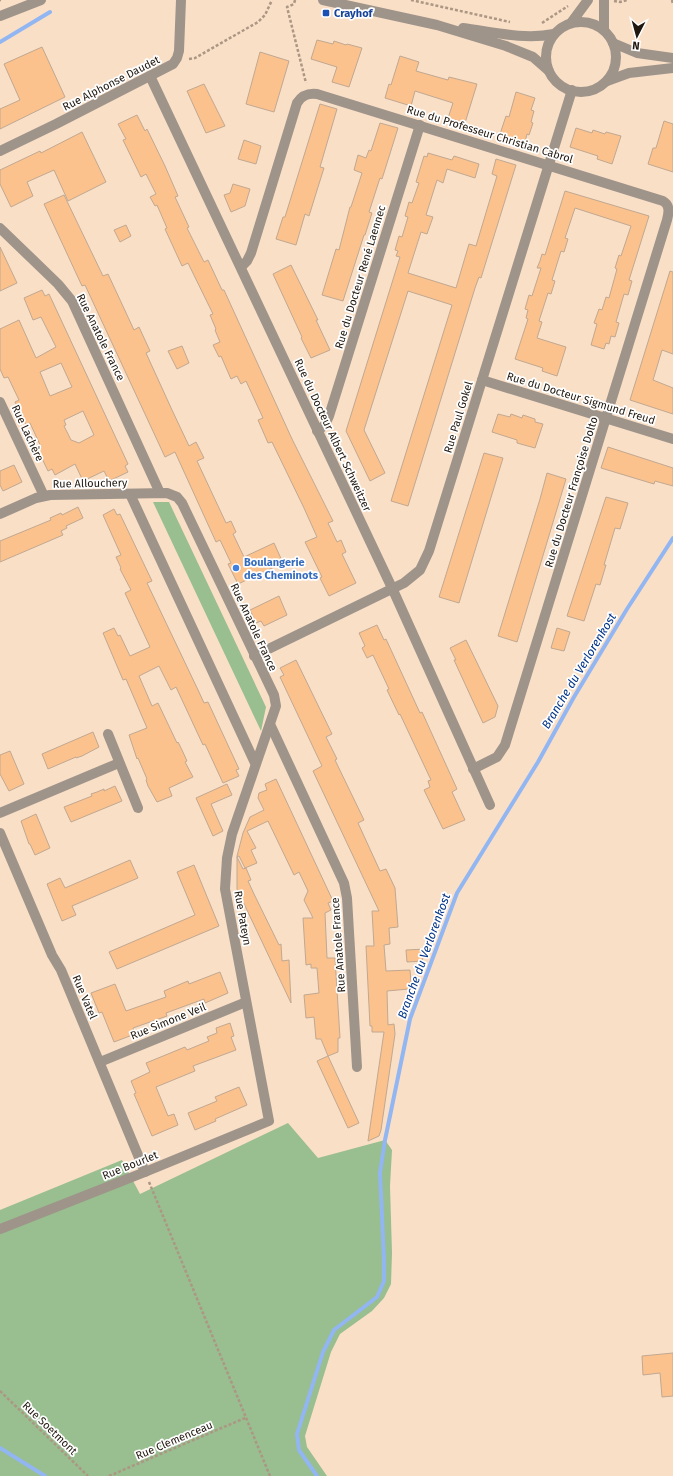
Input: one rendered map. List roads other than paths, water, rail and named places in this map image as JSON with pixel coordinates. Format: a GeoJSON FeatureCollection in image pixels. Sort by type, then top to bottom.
{"type":"FeatureCollection","features":[{"type":"Feature","properties":{"kind":"street"},"geometry":{"type":"LineString","coordinates":[[0,16],[41,0]]}},
{"type":"Feature","properties":{"kind":"street","name":"Rue Alphonse Daudet"},"geometry":{"type":"LineString","coordinates":[[0,151],[170,66],[177,58],[179,51],[181,0]]}},
{"type":"Feature","properties":{"kind":"street"},"geometry":{"type":"LineString","coordinates":[[323,0],[437,25],[520,51],[533,57],[549,71],[560,84],[572,90],[587,91],[597,88],[606,82],[629,72],[673,68]]}},
{"type":"Feature","properties":{"kind":"street"},"geometry":{"type":"LineString","coordinates":[[437,25],[540,37],[554,34],[567,25],[588,0]]}},
{"type":"Feature","properties":{"kind":"street"},"geometry":{"type":"LineString","coordinates":[[604,30],[610,0]]}},
{"type":"Feature","properties":{"kind":"street"},"geometry":{"type":"LineString","coordinates":[[567,25],[587,22],[595,25],[604,30],[613,43],[616,54],[615,65],[606,82]]}},
{"type":"Feature","properties":{"kind":"street"},"geometry":{"type":"LineString","coordinates":[[549,71],[546,60],[547,52],[554,34]]}},
{"type":"Feature","properties":{"kind":"street"},"geometry":{"type":"LineString","coordinates":[[613,43],[637,53],[673,58]]}},
{"type":"Feature","properties":{"kind":"street","name":"Rue du Docteur Albert Schweitzer"},"geometry":{"type":"LineString","coordinates":[[150,76],[393,590],[490,805]]}},
{"type":"Feature","properties":{"kind":"street","name":"Rue Paul Gokel"},"geometry":{"type":"LineString","coordinates":[[254,656],[393,590],[420,570],[427,557],[572,90]]}},
{"type":"Feature","properties":{"kind":"street","name":"Rue du Professeur Christian Cabrol"},"geometry":{"type":"LineString","coordinates":[[241,267],[245,265],[250,257],[296,106],[299,100],[306,95],[317,94],[420,125],[663,200],[668,206]]}},
{"type":"Feature","properties":{"kind":"street","name":"Rue du Docteur René Laennec"},"geometry":{"type":"LineString","coordinates":[[317,431],[325,425],[329,416],[420,125]]}},
{"type":"Feature","properties":{"kind":"street","name":"Rue du Docteur Françoise Dolto"},"geometry":{"type":"LineString","coordinates":[[473,769],[497,757],[502,750],[668,220],[668,206]]}},
{"type":"Feature","properties":{"kind":"street","name":"Rue Anatole France"},"geometry":{"type":"LineString","coordinates":[[0,228],[58,284],[72,301],[160,493],[171,494],[177,497],[182,503],[275,699],[275,710],[270,724],[340,872],[346,891],[357,1067]]}},
{"type":"Feature","properties":{"kind":"street","name":"Rue du Docteur Sigmund Freud"},"geometry":{"type":"LineString","coordinates":[[482,380],[673,439]]}},
{"type":"Feature","properties":{"kind":"street","name":"Rue Lachère"},"geometry":{"type":"LineString","coordinates":[[0,402],[44,496]]}},
{"type":"Feature","properties":{"kind":"street","name":"Rue Allouchery"},"geometry":{"type":"LineString","coordinates":[[0,514],[44,496],[160,493]]}},
{"type":"Feature","properties":{"kind":"street"},"geometry":{"type":"LineString","coordinates":[[130,494],[255,763]]}},
{"type":"Feature","properties":{"kind":"street","name":"Rue Pateyn"},"geometry":{"type":"LineString","coordinates":[[269,1121],[225,886],[232,834],[255,763],[270,724]]}},
{"type":"Feature","properties":{"kind":"street"},"geometry":{"type":"LineString","coordinates":[[108,734],[138,808]]}},
{"type":"Feature","properties":{"kind":"street"},"geometry":{"type":"LineString","coordinates":[[0,812],[120,763]]}},
{"type":"Feature","properties":{"kind":"street","name":"Rue Vatel"},"geometry":{"type":"LineString","coordinates":[[0,833],[51,952],[61,970],[145,1172]]}},
{"type":"Feature","properties":{"kind":"street","name":"Rue Simone Veil"},"geometry":{"type":"LineString","coordinates":[[100,1062],[246,1002]]}},
{"type":"Feature","properties":{"kind":"street","name":"Rue Bourlet"},"geometry":{"type":"LineString","coordinates":[[0,1229],[269,1121]]}},
{"type":"Feature","properties":{"kind":"waterway"},"geometry":{"type":"LineString","coordinates":[[0,42],[50,12]]}},
{"type":"Feature","properties":{"kind":"waterway","name":"Branche du Verlorenkost"},"geometry":{"type":"LineString","coordinates":[[317,1476],[299,1450],[297,1434],[323,1352],[334,1330],[377,1297],[384,1281],[380,1173],[385,1140],[410,1019],[457,893],[538,762],[574,697],[627,609],[673,538]]}},
{"type":"Feature","properties":{"kind":"waterway"},"geometry":{"type":"LineString","coordinates":[[0,1448],[45,1476]]}},
{"type":"Feature","properties":{"kind":"place","name":"Crayhof"},"geometry":{"type":"Point","coordinates":[326,13]}},
{"type":"Feature","properties":{"kind":"place","name":"Boulangerie des Cheminots"},"geometry":{"type":"Point","coordinates":[236,568]}}]}
